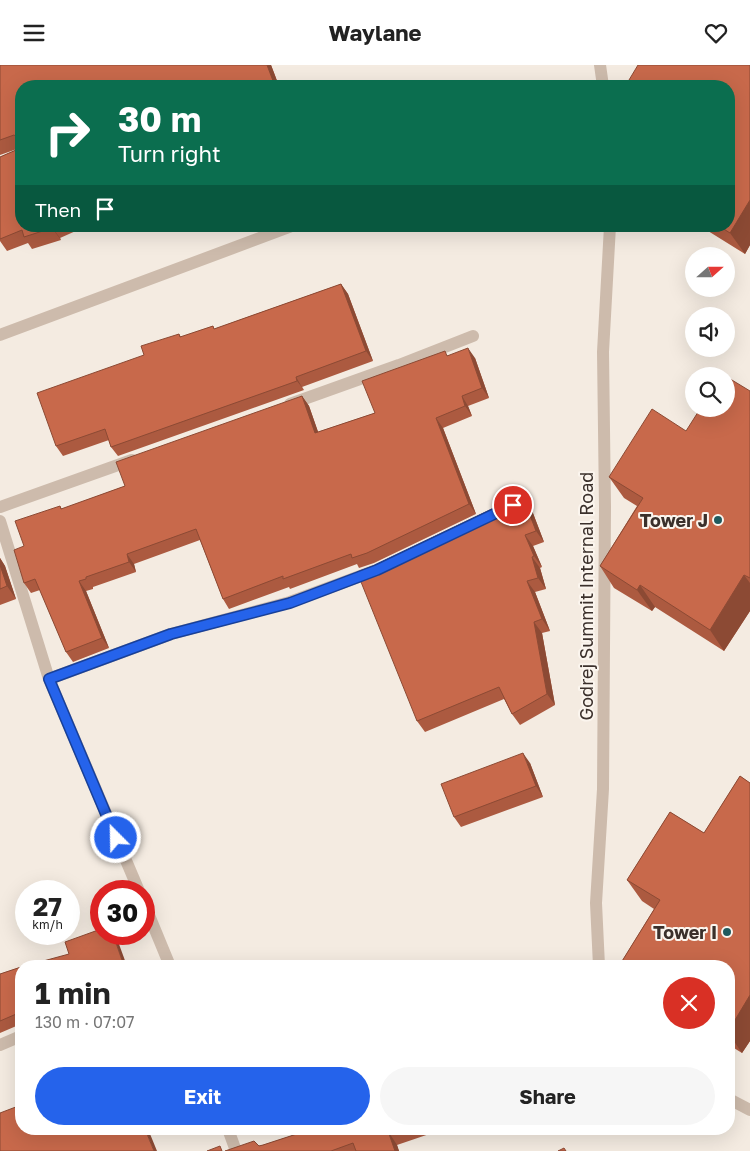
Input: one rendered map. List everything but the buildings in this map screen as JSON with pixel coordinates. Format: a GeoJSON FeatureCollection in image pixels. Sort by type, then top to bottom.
{"type":"FeatureCollection","features":[{"type":"Feature","properties":{"kind":"street"},"geometry":{"type":"LineString","coordinates":[[600,65],[602,80]]}},
{"type":"Feature","properties":{"kind":"street"},"geometry":{"type":"LineString","coordinates":[[0,335],[276,232]]}},
{"type":"Feature","properties":{"kind":"street","name":"Godrej Summit Internal Road"},"geometry":{"type":"LineString","coordinates":[[599,960],[596,903],[603,789],[605,507],[603,353],[610,232]]}},
{"type":"Feature","properties":{"kind":"street"},"geometry":{"type":"LineString","coordinates":[[279,408],[473,337]]}},
{"type":"Feature","properties":{"kind":"street"},"geometry":{"type":"LineString","coordinates":[[0,507],[139,458]]}},
{"type":"Feature","properties":{"kind":"street"},"geometry":{"type":"LineString","coordinates":[[0,521],[49,679],[134,880]]}},
{"type":"Feature","properties":{"kind":"street"},"geometry":{"type":"LineString","coordinates":[[49,679],[171,634],[290,603],[385,566]]}},
{"type":"Feature","properties":{"kind":"street"},"geometry":{"type":"LineString","coordinates":[[155,930],[168,960]]}},
{"type":"Feature","properties":{"kind":"street"},"geometry":{"type":"LineString","coordinates":[[0,1045],[15,1039]]}},
{"type":"Feature","properties":{"kind":"street"},"geometry":{"type":"LineString","coordinates":[[735,1102],[750,1110]]}},
{"type":"Feature","properties":{"kind":"street"},"geometry":{"type":"LineString","coordinates":[[230,1135],[236,1151]]}},
{"type":"Feature","properties":{"kind":"place","name":"Tower J"},"geometry":{"type":"Point","coordinates":[718,520]}},
{"type":"Feature","properties":{"kind":"place","name":"Tower I"},"geometry":{"type":"Point","coordinates":[727,932]}},
{"type":"Feature","properties":{"kind":"route"},"geometry":{"type":"LineString","coordinates":[[116,838],[49,679],[171,634],[290,603],[377,570],[513,505]]}}]}
